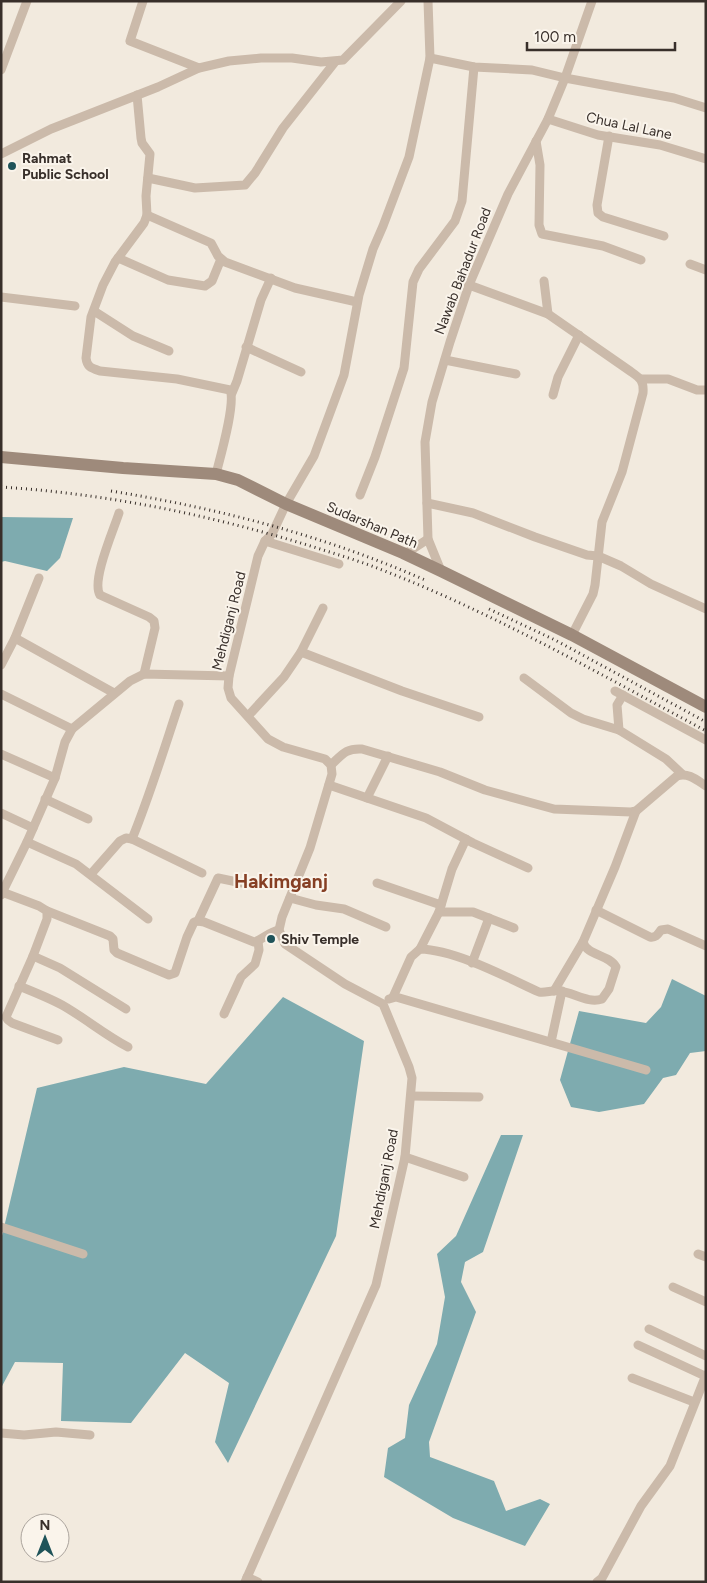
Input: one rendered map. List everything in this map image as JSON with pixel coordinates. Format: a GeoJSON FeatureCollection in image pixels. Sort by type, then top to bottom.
{"type":"FeatureCollection","features":[{"type":"Feature","properties":{"kind":"main road","name":"Sudarshan Path"},"geometry":{"type":"LineString","coordinates":[[1,457],[216,474],[238,480],[286,504],[441,571],[572,635],[706,707]]}},
{"type":"Feature","properties":{"kind":"street"},"geometry":{"type":"LineString","coordinates":[[1,70],[27,1]]}},
{"type":"Feature","properties":{"kind":"street"},"geometry":{"type":"LineString","coordinates":[[143,1],[130,41],[199,68]]}},
{"type":"Feature","properties":{"kind":"street"},"geometry":{"type":"LineString","coordinates":[[1,154],[51,129],[199,68],[229,61],[261,58],[292,58],[336,62],[343,60],[355,50],[401,1]]}},
{"type":"Feature","properties":{"kind":"street","name":"Mehdiganj Road"},"geometry":{"type":"LineString","coordinates":[[331,765],[325,759],[283,747],[268,739],[231,698],[228,688],[229,676],[258,556],[314,456],[344,375],[356,302],[373,249],[409,157],[430,58],[428,1]]}},
{"type":"Feature","properties":{"kind":"street","name":"Nawab Bahadur Road"},"geometry":{"type":"LineString","coordinates":[[428,539],[425,442],[432,402],[470,285],[508,194],[548,119],[565,78],[592,1]]}},
{"type":"Feature","properties":{"kind":"street"},"geometry":{"type":"LineString","coordinates":[[430,58],[474,68],[532,70],[674,98],[706,108]]}},
{"type":"Feature","properties":{"kind":"street"},"geometry":{"type":"LineString","coordinates":[[148,178],[195,188],[245,185],[255,173],[283,128],[336,62]]}},
{"type":"Feature","properties":{"kind":"street"},"geometry":{"type":"LineString","coordinates":[[360,495],[375,457],[404,368],[413,282],[419,268],[455,221],[462,201],[474,68]]}},
{"type":"Feature","properties":{"kind":"street"},"geometry":{"type":"LineString","coordinates":[[136,95],[142,143],[150,154],[146,196],[147,215],[144,223],[118,258],[103,285],[94,311],[86,364],[90,368],[100,371],[177,379],[226,388],[232,394]]}},
{"type":"Feature","properties":{"kind":"street","name":"Chua Lal Lane"},"geometry":{"type":"LineString","coordinates":[[548,119],[587,132],[660,146],[706,159]]}},
{"type":"Feature","properties":{"kind":"street"},"geometry":{"type":"LineString","coordinates":[[609,136],[596,205],[598,213],[604,217],[664,236]]}},
{"type":"Feature","properties":{"kind":"street"},"geometry":{"type":"LineString","coordinates":[[536,141],[540,165],[539,225],[542,234],[603,246],[641,260]]}},
{"type":"Feature","properties":{"kind":"street"},"geometry":{"type":"LineString","coordinates":[[147,215],[211,243],[221,259],[304,291],[356,302]]}},
{"type":"Feature","properties":{"kind":"street"},"geometry":{"type":"LineString","coordinates":[[118,258],[168,280],[205,286],[212,281],[221,259]]}},
{"type":"Feature","properties":{"kind":"street"},"geometry":{"type":"LineString","coordinates":[[690,264],[706,270]]}},
{"type":"Feature","properties":{"kind":"street"},"geometry":{"type":"LineString","coordinates":[[216,474],[224,445],[232,394],[270,278]]}},
{"type":"Feature","properties":{"kind":"street"},"geometry":{"type":"LineString","coordinates":[[544,282],[548,314]]}},
{"type":"Feature","properties":{"kind":"street"},"geometry":{"type":"LineString","coordinates":[[470,285],[548,314],[642,379],[668,379],[697,390],[706,390]]}},
{"type":"Feature","properties":{"kind":"street"},"geometry":{"type":"LineString","coordinates":[[1,297],[75,306]]}},
{"type":"Feature","properties":{"kind":"street"},"geometry":{"type":"LineString","coordinates":[[94,311],[133,336],[169,351]]}},
{"type":"Feature","properties":{"kind":"street"},"geometry":{"type":"LineString","coordinates":[[553,395],[558,377],[579,335]]}},
{"type":"Feature","properties":{"kind":"street"},"geometry":{"type":"LineString","coordinates":[[246,347],[301,372]]}},
{"type":"Feature","properties":{"kind":"street"},"geometry":{"type":"LineString","coordinates":[[445,360],[516,374]]}},
{"type":"Feature","properties":{"kind":"street"},"geometry":{"type":"LineString","coordinates":[[572,635],[592,594],[602,522],[622,472],[643,393],[644,384],[642,379]]}},
{"type":"Feature","properties":{"kind":"street"},"geometry":{"type":"LineString","coordinates":[[427,503],[473,513],[588,555],[598,556],[621,566],[651,584],[706,609]]}},
{"type":"Feature","properties":{"kind":"street"},"geometry":{"type":"LineString","coordinates":[[119,513],[104,559],[98,583],[98,592],[100,595],[154,621],[155,628],[144,674]]}},
{"type":"Feature","properties":{"kind":"street"},"geometry":{"type":"LineString","coordinates":[[404,554],[428,539],[441,571]]}},
{"type":"Feature","properties":{"kind":"street"},"geometry":{"type":"LineString","coordinates":[[265,541],[339,564]]}},
{"type":"Feature","properties":{"kind":"street"},"geometry":{"type":"LineString","coordinates":[[1,665],[15,638],[39,578]]}},
{"type":"Feature","properties":{"kind":"street"},"geometry":{"type":"LineString","coordinates":[[248,716],[284,677],[301,652],[323,608]]}},
{"type":"Feature","properties":{"kind":"street"},"geometry":{"type":"LineString","coordinates":[[15,638],[114,694]]}},
{"type":"Feature","properties":{"kind":"street"},"geometry":{"type":"LineString","coordinates":[[301,652],[402,692],[479,717]]}},
{"type":"Feature","properties":{"kind":"street"},"geometry":{"type":"LineString","coordinates":[[229,676],[144,674],[130,681],[72,729],[65,742],[54,778],[27,842],[5,876],[2,894],[39,906],[110,936],[113,939],[114,950],[117,953],[168,976],[175,973],[187,937],[194,922],[198,921],[218,878],[242,883]]}},
{"type":"Feature","properties":{"kind":"street"},"geometry":{"type":"LineString","coordinates":[[524,678],[559,705],[577,716],[619,730],[666,759],[682,774],[692,777],[706,786]]}},
{"type":"Feature","properties":{"kind":"street"},"geometry":{"type":"LineString","coordinates":[[619,730],[617,705],[619,693],[706,740]]}},
{"type":"Feature","properties":{"kind":"street"},"geometry":{"type":"LineString","coordinates":[[1,694],[72,729]]}},
{"type":"Feature","properties":{"kind":"street"},"geometry":{"type":"LineString","coordinates":[[132,839],[148,801],[156,770],[179,704]]}},
{"type":"Feature","properties":{"kind":"street"},"geometry":{"type":"LineString","coordinates":[[466,839],[452,869],[440,908],[420,949],[411,957],[392,997],[383,1004],[345,984],[285,944],[278,930],[282,917],[310,848],[332,774],[331,765],[346,750],[353,748],[362,749],[388,756],[440,772],[485,790],[554,809],[636,811]]}},
{"type":"Feature","properties":{"kind":"street"},"geometry":{"type":"LineString","coordinates":[[1,754],[54,778]]}},
{"type":"Feature","properties":{"kind":"street"},"geometry":{"type":"LineString","coordinates":[[367,798],[388,756]]}},
{"type":"Feature","properties":{"kind":"street"},"geometry":{"type":"LineString","coordinates":[[551,1042],[558,991],[583,942],[615,867],[636,811],[677,776],[682,774]]}},
{"type":"Feature","properties":{"kind":"street"},"geometry":{"type":"LineString","coordinates":[[329,785],[426,818],[528,868]]}},
{"type":"Feature","properties":{"kind":"street"},"geometry":{"type":"LineString","coordinates":[[45,799],[88,819]]}},
{"type":"Feature","properties":{"kind":"street"},"geometry":{"type":"LineString","coordinates":[[1,813],[33,828]]}},
{"type":"Feature","properties":{"kind":"street"},"geometry":{"type":"LineString","coordinates":[[91,874],[120,841],[126,838],[132,839],[202,874]]}},
{"type":"Feature","properties":{"kind":"street"},"geometry":{"type":"LineString","coordinates":[[27,842],[76,864],[148,919]]}},
{"type":"Feature","properties":{"kind":"street"},"geometry":{"type":"LineString","coordinates":[[377,883],[440,908],[473,912],[514,928]]}},
{"type":"Feature","properties":{"kind":"street"},"geometry":{"type":"LineString","coordinates":[[290,898],[316,906],[344,909],[386,927]]}},
{"type":"Feature","properties":{"kind":"street"},"geometry":{"type":"LineString","coordinates":[[596,910],[650,936],[654,937],[661,930],[668,929],[706,946]]}},
{"type":"Feature","properties":{"kind":"street"},"geometry":{"type":"LineString","coordinates":[[47,911],[47,919],[33,956],[7,1012],[8,1020],[58,1040]]}},
{"type":"Feature","properties":{"kind":"street"},"geometry":{"type":"LineString","coordinates":[[472,963],[489,918]]}},
{"type":"Feature","properties":{"kind":"street"},"geometry":{"type":"LineString","coordinates":[[198,921],[250,941],[258,941],[267,934],[278,930]]}},
{"type":"Feature","properties":{"kind":"street"},"geometry":{"type":"LineString","coordinates":[[224,1014],[244,972],[253,968],[255,964],[259,950],[258,941]]}},
{"type":"Feature","properties":{"kind":"street"},"geometry":{"type":"LineString","coordinates":[[420,949],[429,949],[472,963],[539,992],[558,991],[599,1000],[609,989],[615,972],[614,963],[586,948],[583,942]]}},
{"type":"Feature","properties":{"kind":"street"},"geometry":{"type":"LineString","coordinates":[[33,956],[60,968],[126,1009]]}},
{"type":"Feature","properties":{"kind":"street"},"geometry":{"type":"LineString","coordinates":[[19,986],[62,1005],[107,1036],[128,1047]]}},
{"type":"Feature","properties":{"kind":"street"},"geometry":{"type":"LineString","coordinates":[[392,997],[646,1070]]}},
{"type":"Feature","properties":{"kind":"street","name":"Mehdiganj Road"},"geometry":{"type":"LineString","coordinates":[[246,1579],[376,1285],[405,1157],[412,1078],[383,1004]]}},
{"type":"Feature","properties":{"kind":"street"},"geometry":{"type":"LineString","coordinates":[[411,1096],[478,1097]]}},
{"type":"Feature","properties":{"kind":"street"},"geometry":{"type":"LineString","coordinates":[[405,1157],[464,1177]]}},
{"type":"Feature","properties":{"kind":"street"},"geometry":{"type":"LineString","coordinates":[[1,1227],[83,1254]]}},
{"type":"Feature","properties":{"kind":"street"},"geometry":{"type":"LineString","coordinates":[[674,1287],[706,1302]]}},
{"type":"Feature","properties":{"kind":"street"},"geometry":{"type":"LineString","coordinates":[[649,1329],[706,1356]]}},
{"type":"Feature","properties":{"kind":"street"},"geometry":{"type":"LineString","coordinates":[[597,1582],[602,1578],[641,1506],[670,1466],[706,1376],[638,1345]]}},
{"type":"Feature","properties":{"kind":"street"},"geometry":{"type":"LineString","coordinates":[[632,1378],[694,1402]]}},
{"type":"Feature","properties":{"kind":"street"},"geometry":{"type":"LineString","coordinates":[[1,1434],[24,1435],[56,1432],[90,1435]]}},
{"type":"Feature","properties":{"kind":"street"},"geometry":{"type":"LineString","coordinates":[[246,1579],[258,1582]]}},
{"type":"Feature","properties":{"kind":"water"},"geometry":{"type":"Polygon","coordinates":[[[1,517],[73,518],[60,558],[47,571],[5,561],[1,562],[1,517]]]}},
{"type":"Feature","properties":{"kind":"water"},"geometry":{"type":"Polygon","coordinates":[[[672,979],[706,996],[706,1051],[690,1053],[676,1075],[663,1078],[644,1104],[599,1112],[571,1107],[560,1080],[579,1011],[646,1023],[661,1007],[672,979]]]}},
{"type":"Feature","properties":{"kind":"water"},"geometry":{"type":"Polygon","coordinates":[[[283,997],[364,1041],[336,1236],[228,1463],[215,1442],[229,1383],[185,1353],[131,1423],[61,1421],[63,1363],[15,1362],[1,1388],[1,1240],[37,1088],[124,1067],[206,1084],[283,997]]]}},
{"type":"Feature","properties":{"kind":"water"},"geometry":{"type":"Polygon","coordinates":[[[501,1135],[523,1135],[483,1252],[465,1262],[461,1282],[476,1312],[429,1442],[430,1457],[494,1481],[506,1511],[540,1499],[550,1504],[525,1546],[453,1518],[384,1477],[388,1448],[405,1438],[409,1405],[437,1344],[445,1297],[437,1254],[456,1236],[501,1135]]]}},
{"type":"Feature","properties":{"kind":"railway"},"geometry":{"type":"LineString","coordinates":[[1,487],[82,495],[162,508],[242,526],[363,563],[420,585],[503,624],[706,731]]}},
{"type":"Feature","properties":{"kind":"railway"},"geometry":{"type":"LineString","coordinates":[[111,491],[192,506],[271,525],[348,550],[425,580]]}},
{"type":"Feature","properties":{"kind":"railway"},"geometry":{"type":"LineString","coordinates":[[489,609],[555,640],[706,722]]}},
{"type":"Feature","properties":{"kind":"place","name":"Rahmat Public School"},"geometry":{"type":"Point","coordinates":[12,166]}},
{"type":"Feature","properties":{"kind":"place","name":"Shiv Temple"},"geometry":{"type":"Point","coordinates":[271,939]}},
{"type":"Feature","properties":{"kind":"district","name":"Hakimganj"},"geometry":{"type":"Point","coordinates":[281,881]}}]}
